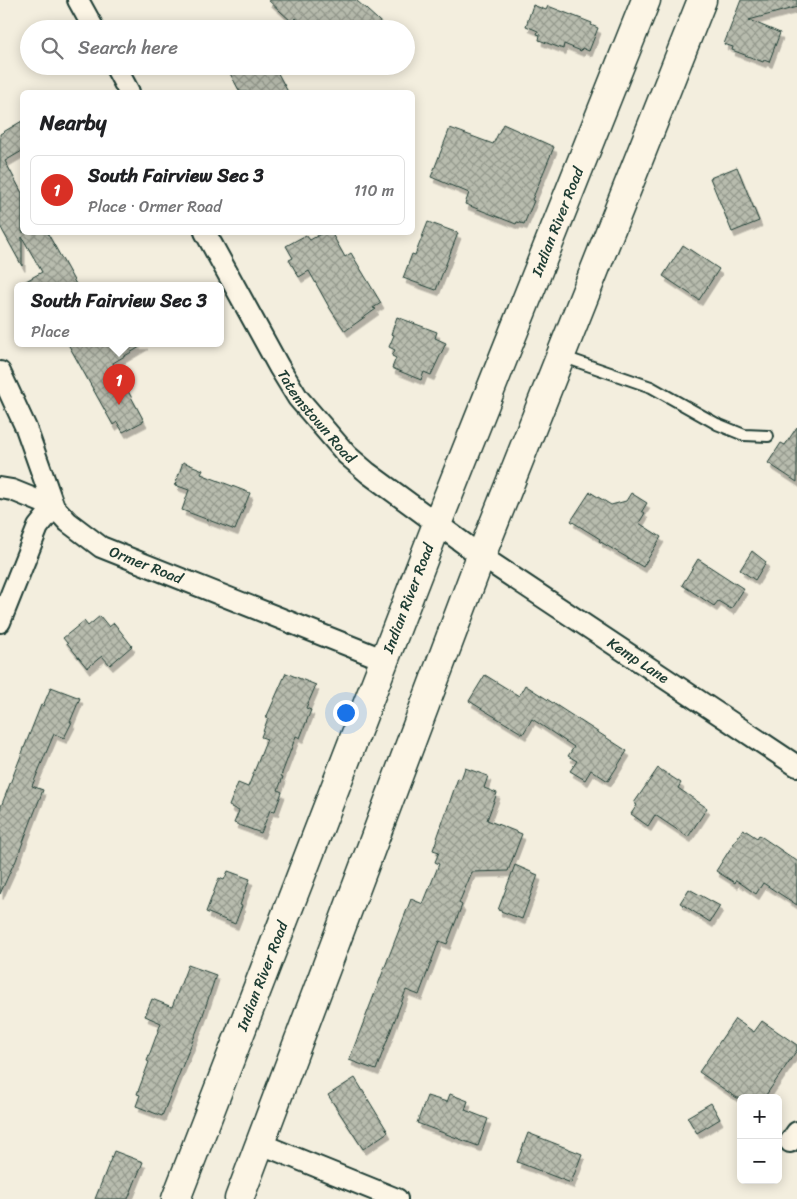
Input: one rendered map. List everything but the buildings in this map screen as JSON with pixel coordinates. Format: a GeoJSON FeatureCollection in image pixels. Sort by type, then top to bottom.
{"type":"FeatureCollection","features":[{"type":"Feature","properties":{"kind":"main road","name":"Indian River Road"},"geometry":{"type":"LineString","coordinates":[[176,1199],[437,524],[646,0]]}},
{"type":"Feature","properties":{"kind":"main road"},"geometry":{"type":"LineString","coordinates":[[239,1199],[481,556],[702,0]]}},
{"type":"Feature","properties":{"kind":"street"},"geometry":{"type":"LineString","coordinates":[[78,0],[89,20]]}},
{"type":"Feature","properties":{"kind":"street"},"geometry":{"type":"LineString","coordinates":[[119,75],[128,90]]}},
{"type":"Feature","properties":{"kind":"street","name":"Tatemstown Road"},"geometry":{"type":"LineString","coordinates":[[207,235],[278,367],[298,398],[347,455],[368,473],[481,556]]}},
{"type":"Feature","properties":{"kind":"street","name":"Ormer Road"},"geometry":{"type":"LineString","coordinates":[[0,372],[26,428],[54,507],[68,522],[101,547],[385,660]]}},
{"type":"Feature","properties":{"kind":"street"},"geometry":{"type":"LineString","coordinates":[[0,488],[12,490],[54,507],[38,527],[0,622]]}},
{"type":"Feature","properties":{"kind":"street","name":"Kemp Lane"},"geometry":{"type":"LineString","coordinates":[[481,556],[797,766]]}},
{"type":"Feature","properties":{"kind":"street"},"geometry":{"type":"LineString","coordinates":[[261,1144],[398,1199]]}},
{"type":"Feature","properties":{"kind":"lane"},"geometry":{"type":"LineString","coordinates":[[560,356],[651,387],[717,424],[744,435],[768,436]]}},
{"type":"Feature","properties":{"kind":"place","name":"South Fairview Sec 3"},"geometry":{"type":"Point","coordinates":[119,405]}}]}
